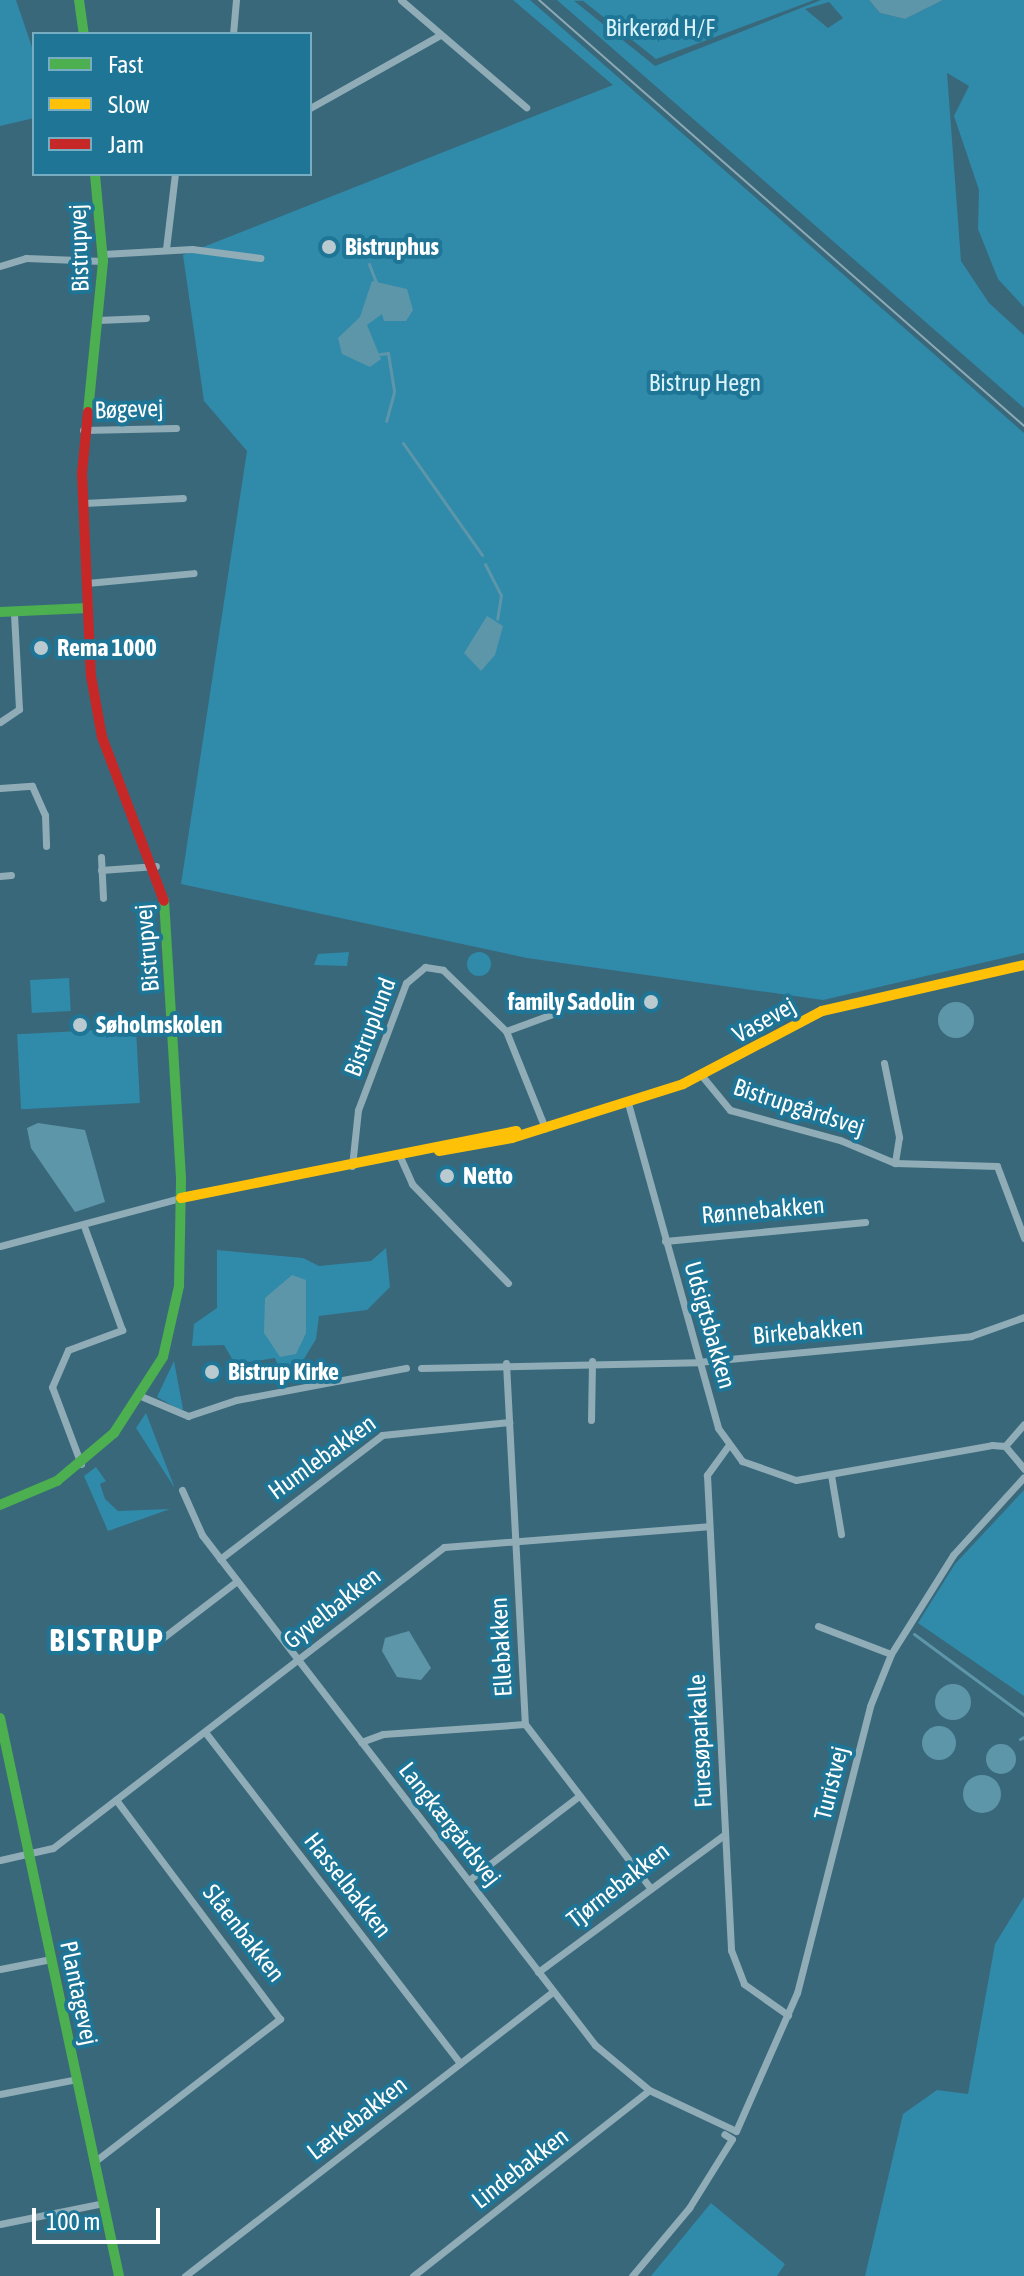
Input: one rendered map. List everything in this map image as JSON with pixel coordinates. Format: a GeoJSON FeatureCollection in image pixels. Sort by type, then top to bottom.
{"type":"FeatureCollection","features":[{"type":"Feature","properties":{"kind":"street"},"geometry":{"type":"LineString","coordinates":[[79,0],[84,32]]}},
{"type":"Feature","properties":{"kind":"street"},"geometry":{"type":"LineString","coordinates":[[83,15],[87,0]]}},
{"type":"Feature","properties":{"kind":"street"},"geometry":{"type":"LineString","coordinates":[[233,32],[236,0]]}},
{"type":"Feature","properties":{"kind":"street"},"geometry":{"type":"LineString","coordinates":[[401,0],[526,107]]}},
{"type":"Feature","properties":{"kind":"street"},"geometry":{"type":"LineString","coordinates":[[312,107],[396,66],[440,35]]}},
{"type":"Feature","properties":{"kind":"street","name":"Bistrupvej"},"geometry":{"type":"LineString","coordinates":[[0,1505],[81,1464],[143,1397],[172,1322],[181,1198],[166,912],[156,866],[95,712],[88,608],[83,430],[103,257],[95,176]]}},
{"type":"Feature","properties":{"kind":"street"},"geometry":{"type":"LineString","coordinates":[[166,249],[175,176]]}},
{"type":"Feature","properties":{"kind":"street"},"geometry":{"type":"LineString","coordinates":[[0,266],[26,258],[103,257],[166,249],[260,258]]}},
{"type":"Feature","properties":{"kind":"street","name":"Bistrupvej"},"geometry":{"type":"LineString","coordinates":[[98,320],[146,318]]}},
{"type":"Feature","properties":{"kind":"street","name":"Bøgevej"},"geometry":{"type":"LineString","coordinates":[[83,430],[176,428]]}},
{"type":"Feature","properties":{"kind":"street"},"geometry":{"type":"LineString","coordinates":[[84,503],[183,498]]}},
{"type":"Feature","properties":{"kind":"street"},"geometry":{"type":"LineString","coordinates":[[87,583],[194,573]]}},
{"type":"Feature","properties":{"kind":"street"},"geometry":{"type":"LineString","coordinates":[[0,612],[88,608]]}},
{"type":"Feature","properties":{"kind":"street"},"geometry":{"type":"LineString","coordinates":[[0,722],[19,709],[14,612]]}},
{"type":"Feature","properties":{"kind":"street"},"geometry":{"type":"LineString","coordinates":[[0,788],[32,786],[45,815],[46,846]]}},
{"type":"Feature","properties":{"kind":"street"},"geometry":{"type":"LineString","coordinates":[[101,857],[103,898]]}},
{"type":"Feature","properties":{"kind":"street"},"geometry":{"type":"LineString","coordinates":[[101,870],[156,866]]}},
{"type":"Feature","properties":{"kind":"street"},"geometry":{"type":"LineString","coordinates":[[0,876],[11,875]]}},
{"type":"Feature","properties":{"kind":"street","name":"Vasevej"},"geometry":{"type":"LineString","coordinates":[[181,1198],[401,1159],[545,1128],[702,1076],[822,1011],[1024,965]]}},
{"type":"Feature","properties":{"kind":"street","name":"Bistruplund"},"geometry":{"type":"LineString","coordinates":[[352,1166],[358,1110],[415,971],[443,970],[506,1031],[545,1128]]}},
{"type":"Feature","properties":{"kind":"street"},"geometry":{"type":"LineString","coordinates":[[506,1031],[558,1012]]}},
{"type":"Feature","properties":{"kind":"street","name":"Bistrupgårdsvej"},"geometry":{"type":"LineString","coordinates":[[884,1063],[899,1137],[895,1163]]}},
{"type":"Feature","properties":{"kind":"street","name":"Bistrupgårdsvej"},"geometry":{"type":"LineString","coordinates":[[702,1076],[730,1110],[895,1163],[997,1166],[1024,1238]]}},
{"type":"Feature","properties":{"kind":"street","name":"Udsigtsbakken"},"geometry":{"type":"LineString","coordinates":[[628,1103],[698,1362],[728,1446]]}},
{"type":"Feature","properties":{"kind":"street"},"geometry":{"type":"LineString","coordinates":[[401,1159],[412,1184],[508,1283]]}},
{"type":"Feature","properties":{"kind":"street"},"geometry":{"type":"LineString","coordinates":[[0,1246],[85,1229],[181,1198]]}},
{"type":"Feature","properties":{"kind":"street","name":"Rønnebakken"},"geometry":{"type":"LineString","coordinates":[[665,1241],[865,1222]]}},
{"type":"Feature","properties":{"kind":"street"},"geometry":{"type":"LineString","coordinates":[[81,1464],[52,1387],[68,1350],[122,1330],[85,1229]]}},
{"type":"Feature","properties":{"kind":"street","name":"Birkebakken"},"geometry":{"type":"LineString","coordinates":[[421,1368],[592,1361],[698,1362],[971,1336],[1024,1317]]}},
{"type":"Feature","properties":{"kind":"street"},"geometry":{"type":"LineString","coordinates":[[591,1420],[592,1361]]}},
{"type":"Feature","properties":{"kind":"street","name":"Ellebakken"},"geometry":{"type":"LineString","coordinates":[[506,1363],[525,1724],[649,1886]]}},
{"type":"Feature","properties":{"kind":"street"},"geometry":{"type":"LineString","coordinates":[[143,1397],[188,1416],[236,1400],[406,1368]]}},
{"type":"Feature","properties":{"kind":"street","name":"Humlebakken"},"geometry":{"type":"LineString","coordinates":[[220,1559],[382,1435],[509,1422]]}},
{"type":"Feature","properties":{"kind":"street"},"geometry":{"type":"LineString","coordinates":[[728,1446],[777,1478],[831,1475],[1005,1446],[1024,1424]]}},
{"type":"Feature","properties":{"kind":"street","name":"Furesøparkalle"},"geometry":{"type":"LineString","coordinates":[[728,1446],[707,1475],[725,1834],[735,1967],[761,2001],[788,2015]]}},
{"type":"Feature","properties":{"kind":"street"},"geometry":{"type":"LineString","coordinates":[[1005,1446],[1024,1469]]}},
{"type":"Feature","properties":{"kind":"street"},"geometry":{"type":"LineString","coordinates":[[831,1475],[841,1534]]}},
{"type":"Feature","properties":{"kind":"street","name":"Turistvej"},"geometry":{"type":"LineString","coordinates":[[736,2131],[788,2015],[891,1654],[953,1555],[1024,1477]]}},
{"type":"Feature","properties":{"kind":"street","name":"Langkærgårdsvej"},"geometry":{"type":"LineString","coordinates":[[182,1490],[220,1559],[595,2045],[649,2090],[736,2131]]}},
{"type":"Feature","properties":{"kind":"street","name":"Gyvelbakken"},"geometry":{"type":"LineString","coordinates":[[0,1860],[53,1848],[444,1547],[515,1536],[708,1526]]}},
{"type":"Feature","properties":{"kind":"street"},"geometry":{"type":"LineString","coordinates":[[156,1643],[237,1581]]}},
{"type":"Feature","properties":{"kind":"street"},"geometry":{"type":"LineString","coordinates":[[818,1626],[891,1654]]}},
{"type":"Feature","properties":{"kind":"street","name":"Plantagevej"},"geometry":{"type":"LineString","coordinates":[[0,1718],[119,2276]]}},
{"type":"Feature","properties":{"kind":"street"},"geometry":{"type":"LineString","coordinates":[[361,1742],[383,1734],[525,1724]]}},
{"type":"Feature","properties":{"kind":"street","name":"Hasselbakken"},"geometry":{"type":"LineString","coordinates":[[205,1732],[460,2063]]}},
{"type":"Feature","properties":{"kind":"street"},"geometry":{"type":"LineString","coordinates":[[469,1880],[579,1796]]}},
{"type":"Feature","properties":{"kind":"street","name":"Slåenbakken"},"geometry":{"type":"LineString","coordinates":[[94,2162],[280,2019],[116,1800]]}},
{"type":"Feature","properties":{"kind":"street","name":"Tjørnebakken"},"geometry":{"type":"LineString","coordinates":[[538,1972],[649,1886],[725,1834]]}},
{"type":"Feature","properties":{"kind":"street"},"geometry":{"type":"LineString","coordinates":[[0,1969],[51,1959]]}},
{"type":"Feature","properties":{"kind":"street","name":"Lærkebakken"},"geometry":{"type":"LineString","coordinates":[[185,2276],[553,1992]]}},
{"type":"Feature","properties":{"kind":"street"},"geometry":{"type":"LineString","coordinates":[[0,2094],[77,2079]]}},
{"type":"Feature","properties":{"kind":"street","name":"Lindebakken"},"geometry":{"type":"LineString","coordinates":[[413,2276],[649,2090]]}},
{"type":"Feature","properties":{"kind":"street"},"geometry":{"type":"LineString","coordinates":[[632,2276],[689,2208],[732,2139],[724,2134]]}},
{"type":"Feature","properties":{"kind":"street"},"geometry":{"type":"LineString","coordinates":[[0,2224],[103,2203]]}},
{"type":"Feature","properties":{"kind":"green space"},"geometry":{"type":"Polygon","coordinates":[[[0,0],[16,0],[32,47],[32,118],[0,126],[0,0]]]}},
{"type":"Feature","properties":{"kind":"green space","name":"Bistrup Hegn"},"geometry":{"type":"Polygon","coordinates":[[[513,0],[530,0],[1024,433],[1024,953],[823,1000],[527,958],[181,884],[247,451],[204,401],[183,255],[613,85],[513,0]]]}},
{"type":"Feature","properties":{"kind":"green space"},"geometry":{"type":"Polygon","coordinates":[[[557,0],[573,0],[655,66],[821,0],[869,0],[880,13],[905,19],[943,0],[1024,0],[1024,307],[998,279],[978,229],[979,190],[954,116],[969,86],[947,73],[961,261],[989,303],[1024,335],[1024,408],[557,0]],[[829,2],[805,9],[828,28],[843,18],[829,2]]]}},
{"type":"Feature","properties":{"kind":"green space","name":"Birkerød H/F"},"geometry":{"type":"Polygon","coordinates":[[[582,0],[814,0],[656,59],[582,0]]]}},
{"type":"Feature","properties":{"kind":"green space"},"geometry":{"type":"Polygon","coordinates":[[[349,952],[347,966],[314,965],[318,954],[349,952]]]}},
{"type":"Feature","properties":{"kind":"green space"},"geometry":{"type":"Polygon","coordinates":[[[479,952],[488,955],[491,964],[488,973],[479,976],[470,973],[467,964],[470,955],[479,952]]]}},
{"type":"Feature","properties":{"kind":"green space"},"geometry":{"type":"Polygon","coordinates":[[[69,978],[71,1011],[32,1013],[30,980],[69,978]]]}},
{"type":"Feature","properties":{"kind":"green space"},"geometry":{"type":"Polygon","coordinates":[[[136,1028],[140,1103],[21,1109],[17,1034],[136,1028]]]}},
{"type":"Feature","properties":{"kind":"green space"},"geometry":{"type":"Polygon","coordinates":[[[386,1248],[390,1287],[367,1310],[319,1316],[316,1339],[299,1367],[281,1373],[275,1358],[235,1364],[224,1345],[192,1346],[194,1324],[217,1308],[217,1250],[303,1258],[319,1266],[371,1261],[386,1248]]]}},
{"type":"Feature","properties":{"kind":"green space"},"geometry":{"type":"Polygon","coordinates":[[[174,1361],[183,1409],[180,1410],[157,1397],[174,1361]]]}},
{"type":"Feature","properties":{"kind":"green space"},"geometry":{"type":"Polygon","coordinates":[[[146,1413],[174,1486],[174,1487],[136,1428],[146,1413]]]}},
{"type":"Feature","properties":{"kind":"green space"},"geometry":{"type":"Polygon","coordinates":[[[96,1467],[106,1481],[100,1484],[105,1499],[118,1511],[170,1509],[108,1531],[84,1476],[96,1467]]]}},
{"type":"Feature","properties":{"kind":"green space"},"geometry":{"type":"Polygon","coordinates":[[[1024,1490],[1024,1696],[918,1623],[955,1564],[1024,1490]]]}},
{"type":"Feature","properties":{"kind":"green space"},"geometry":{"type":"Polygon","coordinates":[[[1024,1897],[1024,2276],[865,2276],[903,2114],[937,2090],[968,2094],[995,1944],[1024,1897]]]}},
{"type":"Feature","properties":{"kind":"green space"},"geometry":{"type":"Polygon","coordinates":[[[711,2203],[785,2264],[777,2276],[651,2276],[711,2203]]]}},
{"type":"Feature","properties":{"kind":"shaded area"},"geometry":{"type":"Polygon","coordinates":[[[869,0],[943,0],[905,19],[880,13],[869,0]]]}},
{"type":"Feature","properties":{"kind":"shaded area"},"geometry":{"type":"Polygon","coordinates":[[[372,281],[407,289],[413,310],[406,321],[384,321],[382,314],[367,325],[381,359],[370,367],[342,354],[338,338],[360,317],[372,281]]]}},
{"type":"Feature","properties":{"kind":"shaded area"},"geometry":{"type":"Polygon","coordinates":[[[487,616],[503,626],[495,655],[481,671],[464,653],[487,616]]]}},
{"type":"Feature","properties":{"kind":"shaded area"},"geometry":{"type":"Polygon","coordinates":[[[956,1002],[969,1007],[974,1020],[969,1033],[956,1038],[943,1033],[938,1020],[943,1007],[956,1002]]]}},
{"type":"Feature","properties":{"kind":"shaded area"},"geometry":{"type":"Polygon","coordinates":[[[38,1123],[85,1130],[105,1202],[75,1212],[31,1148],[27,1128],[38,1123]]]}},
{"type":"Feature","properties":{"kind":"shaded area"},"geometry":{"type":"Polygon","coordinates":[[[292,1275],[306,1280],[306,1333],[296,1354],[280,1357],[264,1333],[265,1298],[292,1275]]]}},
{"type":"Feature","properties":{"kind":"shaded area"},"geometry":{"type":"Polygon","coordinates":[[[409,1631],[431,1668],[421,1680],[397,1677],[382,1651],[385,1638],[409,1631]]]}},
{"type":"Feature","properties":{"kind":"shaded area"},"geometry":{"type":"Polygon","coordinates":[[[953,1684],[966,1689],[971,1702],[966,1715],[953,1720],[940,1715],[935,1702],[940,1689],[953,1684]]]}},
{"type":"Feature","properties":{"kind":"shaded area"},"geometry":{"type":"Polygon","coordinates":[[[939,1726],[951,1731],[956,1743],[951,1755],[939,1760],[927,1755],[922,1743],[927,1731],[939,1726]]]}},
{"type":"Feature","properties":{"kind":"shaded area"},"geometry":{"type":"Polygon","coordinates":[[[1001,1744],[1012,1748],[1016,1759],[1012,1770],[1001,1774],[990,1770],[986,1759],[990,1748],[1001,1744]]]}},
{"type":"Feature","properties":{"kind":"shaded area"},"geometry":{"type":"Polygon","coordinates":[[[982,1775],[995,1781],[1001,1794],[995,1807],[982,1813],[969,1807],[963,1794],[969,1781],[982,1775]]]}},
{"type":"Feature","properties":{"kind":"waterway"},"geometry":{"type":"LineString","coordinates":[[369,264],[376,282]]}},
{"type":"Feature","properties":{"kind":"waterway"},"geometry":{"type":"LineString","coordinates":[[380,354],[388,353],[394,392],[386,421]]}},
{"type":"Feature","properties":{"kind":"waterway"},"geometry":{"type":"LineString","coordinates":[[403,443],[482,555]]}},
{"type":"Feature","properties":{"kind":"waterway"},"geometry":{"type":"LineString","coordinates":[[485,564],[501,595],[497,619]]}},
{"type":"Feature","properties":{"kind":"waterway"},"geometry":{"type":"LineString","coordinates":[[914,1634],[1024,1715]]}},
{"type":"Feature","properties":{"kind":"waterway"},"geometry":{"type":"LineString","coordinates":[[1020,1739],[1024,1737]]}},
{"type":"Feature","properties":{"kind":"tram line"},"geometry":{"type":"LineString","coordinates":[[539,0],[1024,426]]}},
{"type":"Feature","properties":{"kind":"traffic: fast"},"geometry":{"type":"LineString","coordinates":[[79,0],[84,32]]}},
{"type":"Feature","properties":{"kind":"traffic: fast"},"geometry":{"type":"LineString","coordinates":[[88,412],[103,261],[95,176]]}},
{"type":"Feature","properties":{"kind":"traffic: fast"},"geometry":{"type":"LineString","coordinates":[[0,612],[88,608]]}},
{"type":"Feature","properties":{"kind":"traffic: fast"},"geometry":{"type":"LineString","coordinates":[[0,1505],[57,1481],[114,1433],[163,1357],[179,1286],[181,1178],[164,901]]}},
{"type":"Feature","properties":{"kind":"traffic: fast"},"geometry":{"type":"LineString","coordinates":[[0,1718],[119,2276]]}},
{"type":"Feature","properties":{"kind":"traffic: slow"},"geometry":{"type":"LineString","coordinates":[[439,1151],[512,1138],[683,1084],[822,1011],[1024,965]]}},
{"type":"Feature","properties":{"kind":"traffic: slow"},"geometry":{"type":"LineString","coordinates":[[181,1198],[516,1131]]}},
{"type":"Feature","properties":{"kind":"traffic: jam"},"geometry":{"type":"LineString","coordinates":[[88,412],[82,473],[91,676],[102,737],[164,901]]}},
{"type":"Feature","properties":{"kind":"place","name":"Bistruphus"},"geometry":{"type":"Point","coordinates":[329,247]}},
{"type":"Feature","properties":{"kind":"place","name":"Rema 1000"},"geometry":{"type":"Point","coordinates":[41,648]}},
{"type":"Feature","properties":{"kind":"place","name":"family Sadolin"},"geometry":{"type":"Point","coordinates":[651,1002]}},
{"type":"Feature","properties":{"kind":"place","name":"Søholmskolen"},"geometry":{"type":"Point","coordinates":[80,1025]}},
{"type":"Feature","properties":{"kind":"place","name":"Netto"},"geometry":{"type":"Point","coordinates":[447,1176]}},
{"type":"Feature","properties":{"kind":"place","name":"Bistrup Kirke"},"geometry":{"type":"Point","coordinates":[212,1372]}},
{"type":"Feature","properties":{"kind":"district","name":"BISTRUP"},"geometry":{"type":"Point","coordinates":[107,1640]}}]}
